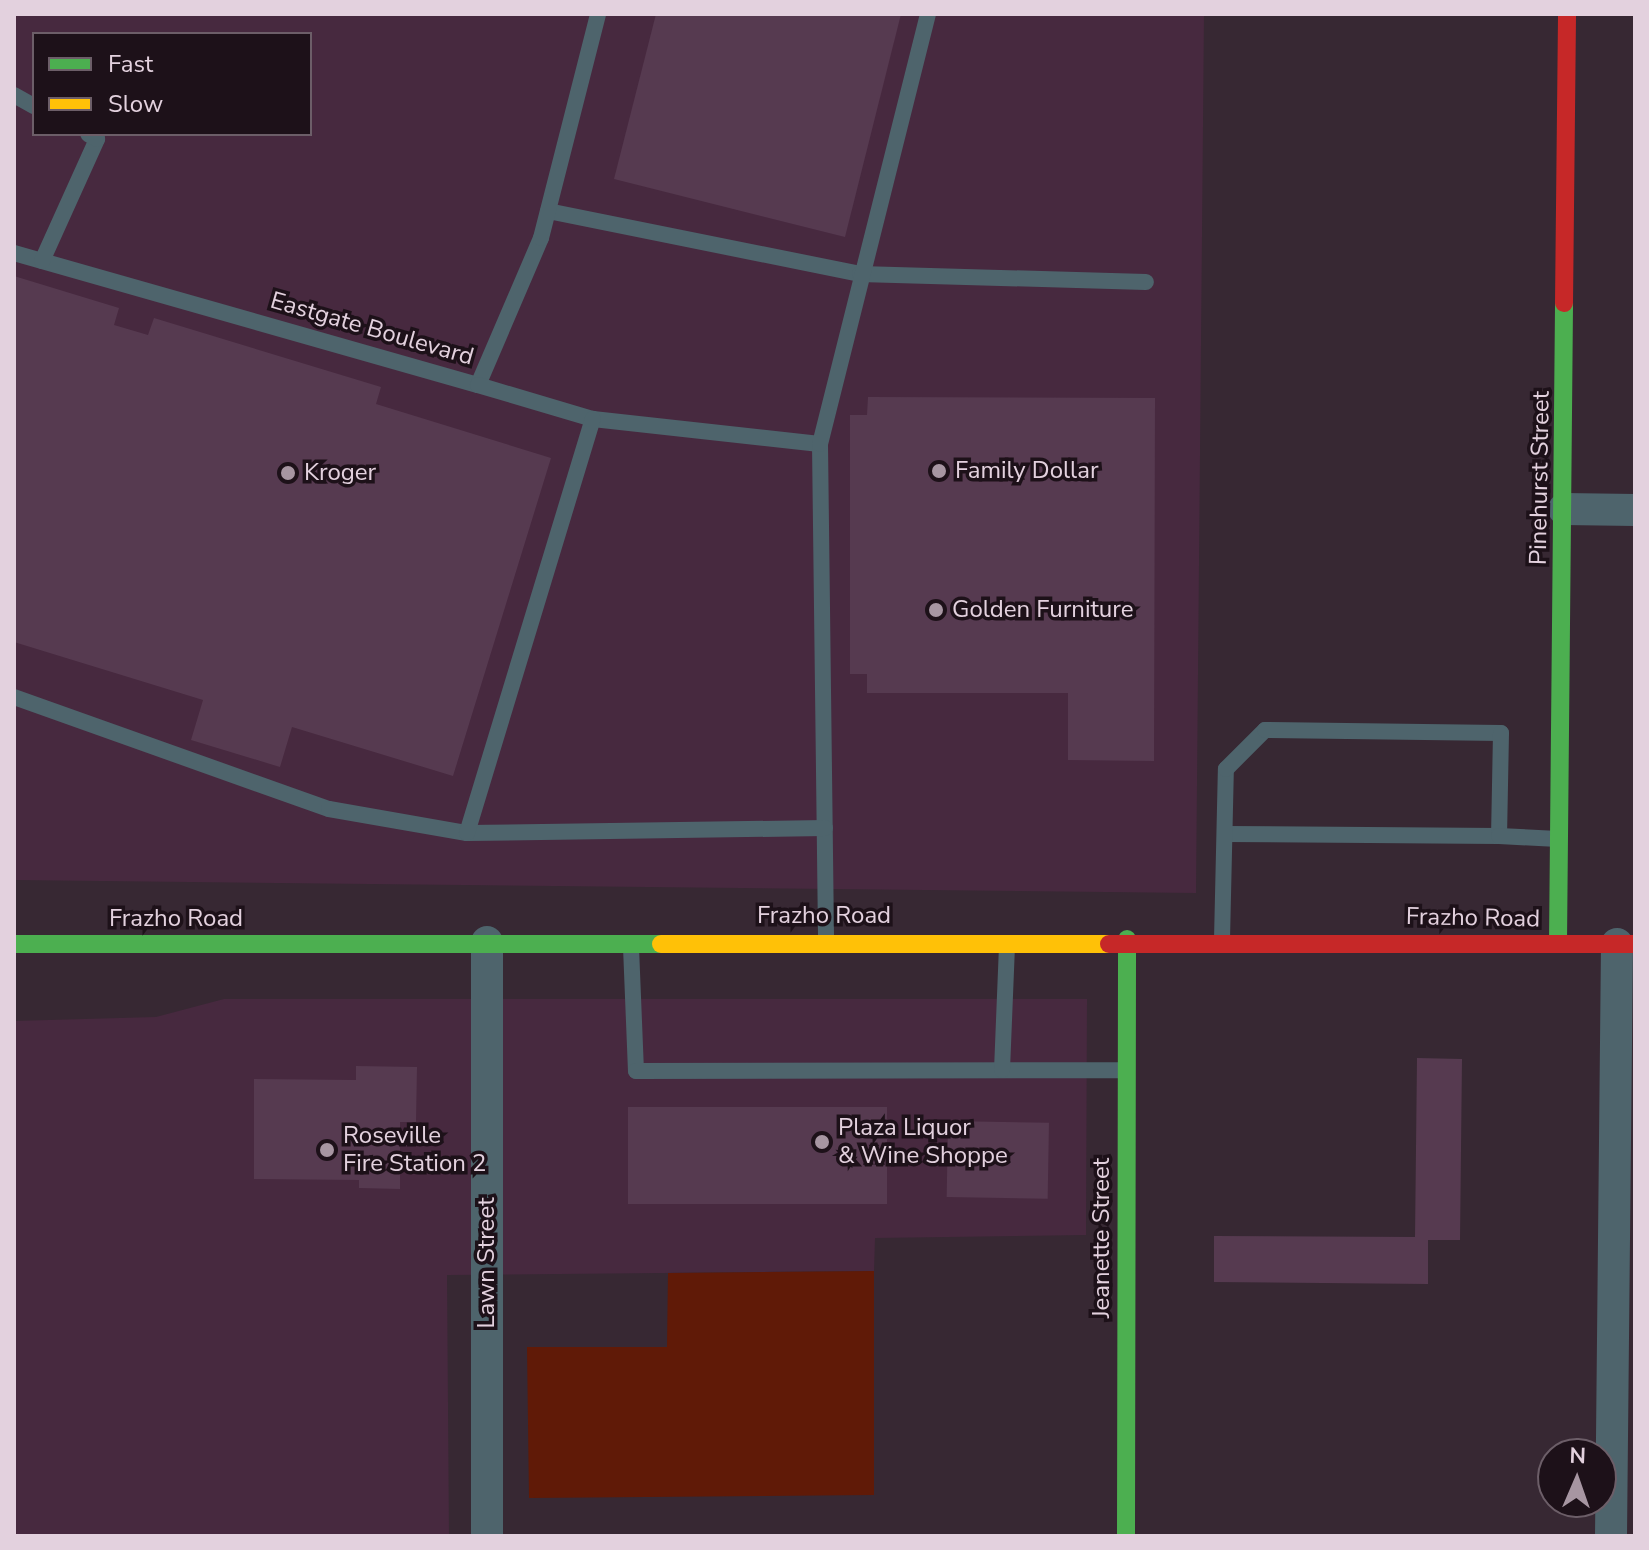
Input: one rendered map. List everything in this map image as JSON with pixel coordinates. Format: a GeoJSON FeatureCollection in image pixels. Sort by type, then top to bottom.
{"type":"FeatureCollection","features":[{"type":"Feature","properties":{"kind":"street","name":"Pinehurst Street"},"geometry":{"type":"LineString","coordinates":[[1558,943],[1567,14]]}},
{"type":"Feature","properties":{"kind":"street"},"geometry":{"type":"LineString","coordinates":[[1564,509],[1635,510]]}},
{"type":"Feature","properties":{"kind":"street","name":"Frazho Road"},"geometry":{"type":"LineString","coordinates":[[14,944],[1127,939],[1626,944]]}},
{"type":"Feature","properties":{"kind":"street","name":"Jeanette Street"},"geometry":{"type":"LineString","coordinates":[[1126,1536],[1127,939]]}},
{"type":"Feature","properties":{"kind":"street","name":"Lawn Street"},"geometry":{"type":"LineString","coordinates":[[487,942],[487,1536]]}},
{"type":"Feature","properties":{"kind":"street"},"geometry":{"type":"LineString","coordinates":[[1611,1536],[1624,1391],[1626,944]]}},
{"type":"Feature","properties":{"kind":"lane","name":"Eastgate Boulevard"},"geometry":{"type":"LineString","coordinates":[[14,253],[478,385],[548,211],[598,14]]}},
{"type":"Feature","properties":{"kind":"lane"},"geometry":{"type":"LineString","coordinates":[[826,940],[820,444],[860,274],[928,14]]}},
{"type":"Feature","properties":{"kind":"lane"},"geometry":{"type":"LineString","coordinates":[[14,95],[32,105]]}},
{"type":"Feature","properties":{"kind":"lane"},"geometry":{"type":"LineString","coordinates":[[42,261],[92,136]]}},
{"type":"Feature","properties":{"kind":"lane"},"geometry":{"type":"LineString","coordinates":[[548,211],[860,274],[1146,282]]}},
{"type":"Feature","properties":{"kind":"lane"},"geometry":{"type":"LineString","coordinates":[[478,385],[593,419],[820,444]]}},
{"type":"Feature","properties":{"kind":"lane"},"geometry":{"type":"LineString","coordinates":[[467,833],[593,419]]}},
{"type":"Feature","properties":{"kind":"lane"},"geometry":{"type":"LineString","coordinates":[[14,697],[329,809],[467,833],[825,828]]}},
{"type":"Feature","properties":{"kind":"lane"},"geometry":{"type":"LineString","coordinates":[[1222,940],[1226,769],[1265,730],[1501,733],[1499,836]]}},
{"type":"Feature","properties":{"kind":"lane"},"geometry":{"type":"LineString","coordinates":[[1225,834],[1558,839]]}},
{"type":"Feature","properties":{"kind":"lane"},"geometry":{"type":"LineString","coordinates":[[1002,1070],[1007,939]]}},
{"type":"Feature","properties":{"kind":"lane"},"geometry":{"type":"LineString","coordinates":[[631,941],[636,1071],[1126,1070]]}},
{"type":"Feature","properties":{"kind":"shaded area"},"geometry":{"type":"Polygon","coordinates":[[[14,14],[1204,14],[1196,893],[14,880],[14,14]]]}},
{"type":"Feature","properties":{"kind":"shaded area"},"geometry":{"type":"Polygon","coordinates":[[[224,999],[1087,999],[1086,1235],[875,1238],[874,1271],[447,1275],[449,1536],[14,1536],[14,1021],[156,1017],[224,999]]]}},
{"type":"Feature","properties":{"kind":"shaded area"},"geometry":{"type":"Polygon","coordinates":[[[874,1271],[874,1495],[529,1498],[527,1347],[667,1347],[668,1273],[874,1271]]]}},
{"type":"Feature","properties":{"kind":"building"},"geometry":{"type":"Polygon","coordinates":[[[656,14],[901,14],[845,237],[614,179],[656,14]]]}},
{"type":"Feature","properties":{"kind":"building"},"geometry":{"type":"Polygon","coordinates":[[[14,276],[119,308],[114,325],[148,335],[154,318],[381,387],[376,404],[551,458],[453,776],[292,727],[280,767],[191,740],[203,700],[14,642],[14,276]]]}},
{"type":"Feature","properties":{"kind":"building"},"geometry":{"type":"Polygon","coordinates":[[[868,397],[1155,398],[1154,761],[1068,760],[1068,693],[867,693],[867,674],[850,674],[850,415],[867,415],[868,397]]]}},
{"type":"Feature","properties":{"kind":"building"},"geometry":{"type":"Polygon","coordinates":[[[1417,1058],[1462,1059],[1460,1240],[1428,1240],[1428,1284],[1214,1282],[1214,1236],[1415,1237],[1417,1058]]]}},
{"type":"Feature","properties":{"kind":"building","name":"Roseville Fire Station 2"},"geometry":{"type":"Polygon","coordinates":[[[356,1066],[417,1067],[416,1122],[400,1122],[400,1189],[359,1188],[359,1180],[254,1179],[254,1079],[356,1080],[356,1066]]]}},
{"type":"Feature","properties":{"kind":"building"},"geometry":{"type":"Polygon","coordinates":[[[628,1107],[887,1107],[887,1204],[628,1204],[628,1107]]]}},
{"type":"Feature","properties":{"kind":"building"},"geometry":{"type":"Polygon","coordinates":[[[948,1121],[1049,1123],[1048,1199],[947,1197],[948,1121]]]}},
{"type":"Feature","properties":{"kind":"traffic: fast"},"geometry":{"type":"LineString","coordinates":[[1558,943],[1564,303]]}},
{"type":"Feature","properties":{"kind":"traffic: fast"},"geometry":{"type":"LineString","coordinates":[[1126,1536],[1127,939]]}},
{"type":"Feature","properties":{"kind":"traffic: fast"},"geometry":{"type":"LineString","coordinates":[[14,944],[661,944]]}},
{"type":"Feature","properties":{"kind":"traffic: slow"},"geometry":{"type":"LineString","coordinates":[[661,944],[1109,944]]}},
{"type":"Feature","properties":{"kind":"traffic: jam"},"geometry":{"type":"LineString","coordinates":[[1564,303],[1567,14]]}},
{"type":"Feature","properties":{"kind":"traffic: jam"},"geometry":{"type":"LineString","coordinates":[[1109,944],[1635,944]]}},
{"type":"Feature","properties":{"kind":"place","name":"Family Dollar"},"geometry":{"type":"Point","coordinates":[939,471]}},
{"type":"Feature","properties":{"kind":"place","name":"Kroger"},"geometry":{"type":"Point","coordinates":[288,473]}},
{"type":"Feature","properties":{"kind":"place","name":"Golden Furniture"},"geometry":{"type":"Point","coordinates":[936,610]}},
{"type":"Feature","properties":{"kind":"place","name":"Plaza Liquor & Wine Shoppe"},"geometry":{"type":"Point","coordinates":[822,1142]}},
{"type":"Feature","properties":{"kind":"place","name":"Roseville Fire Station 2"},"geometry":{"type":"Point","coordinates":[327,1150]}}]}
